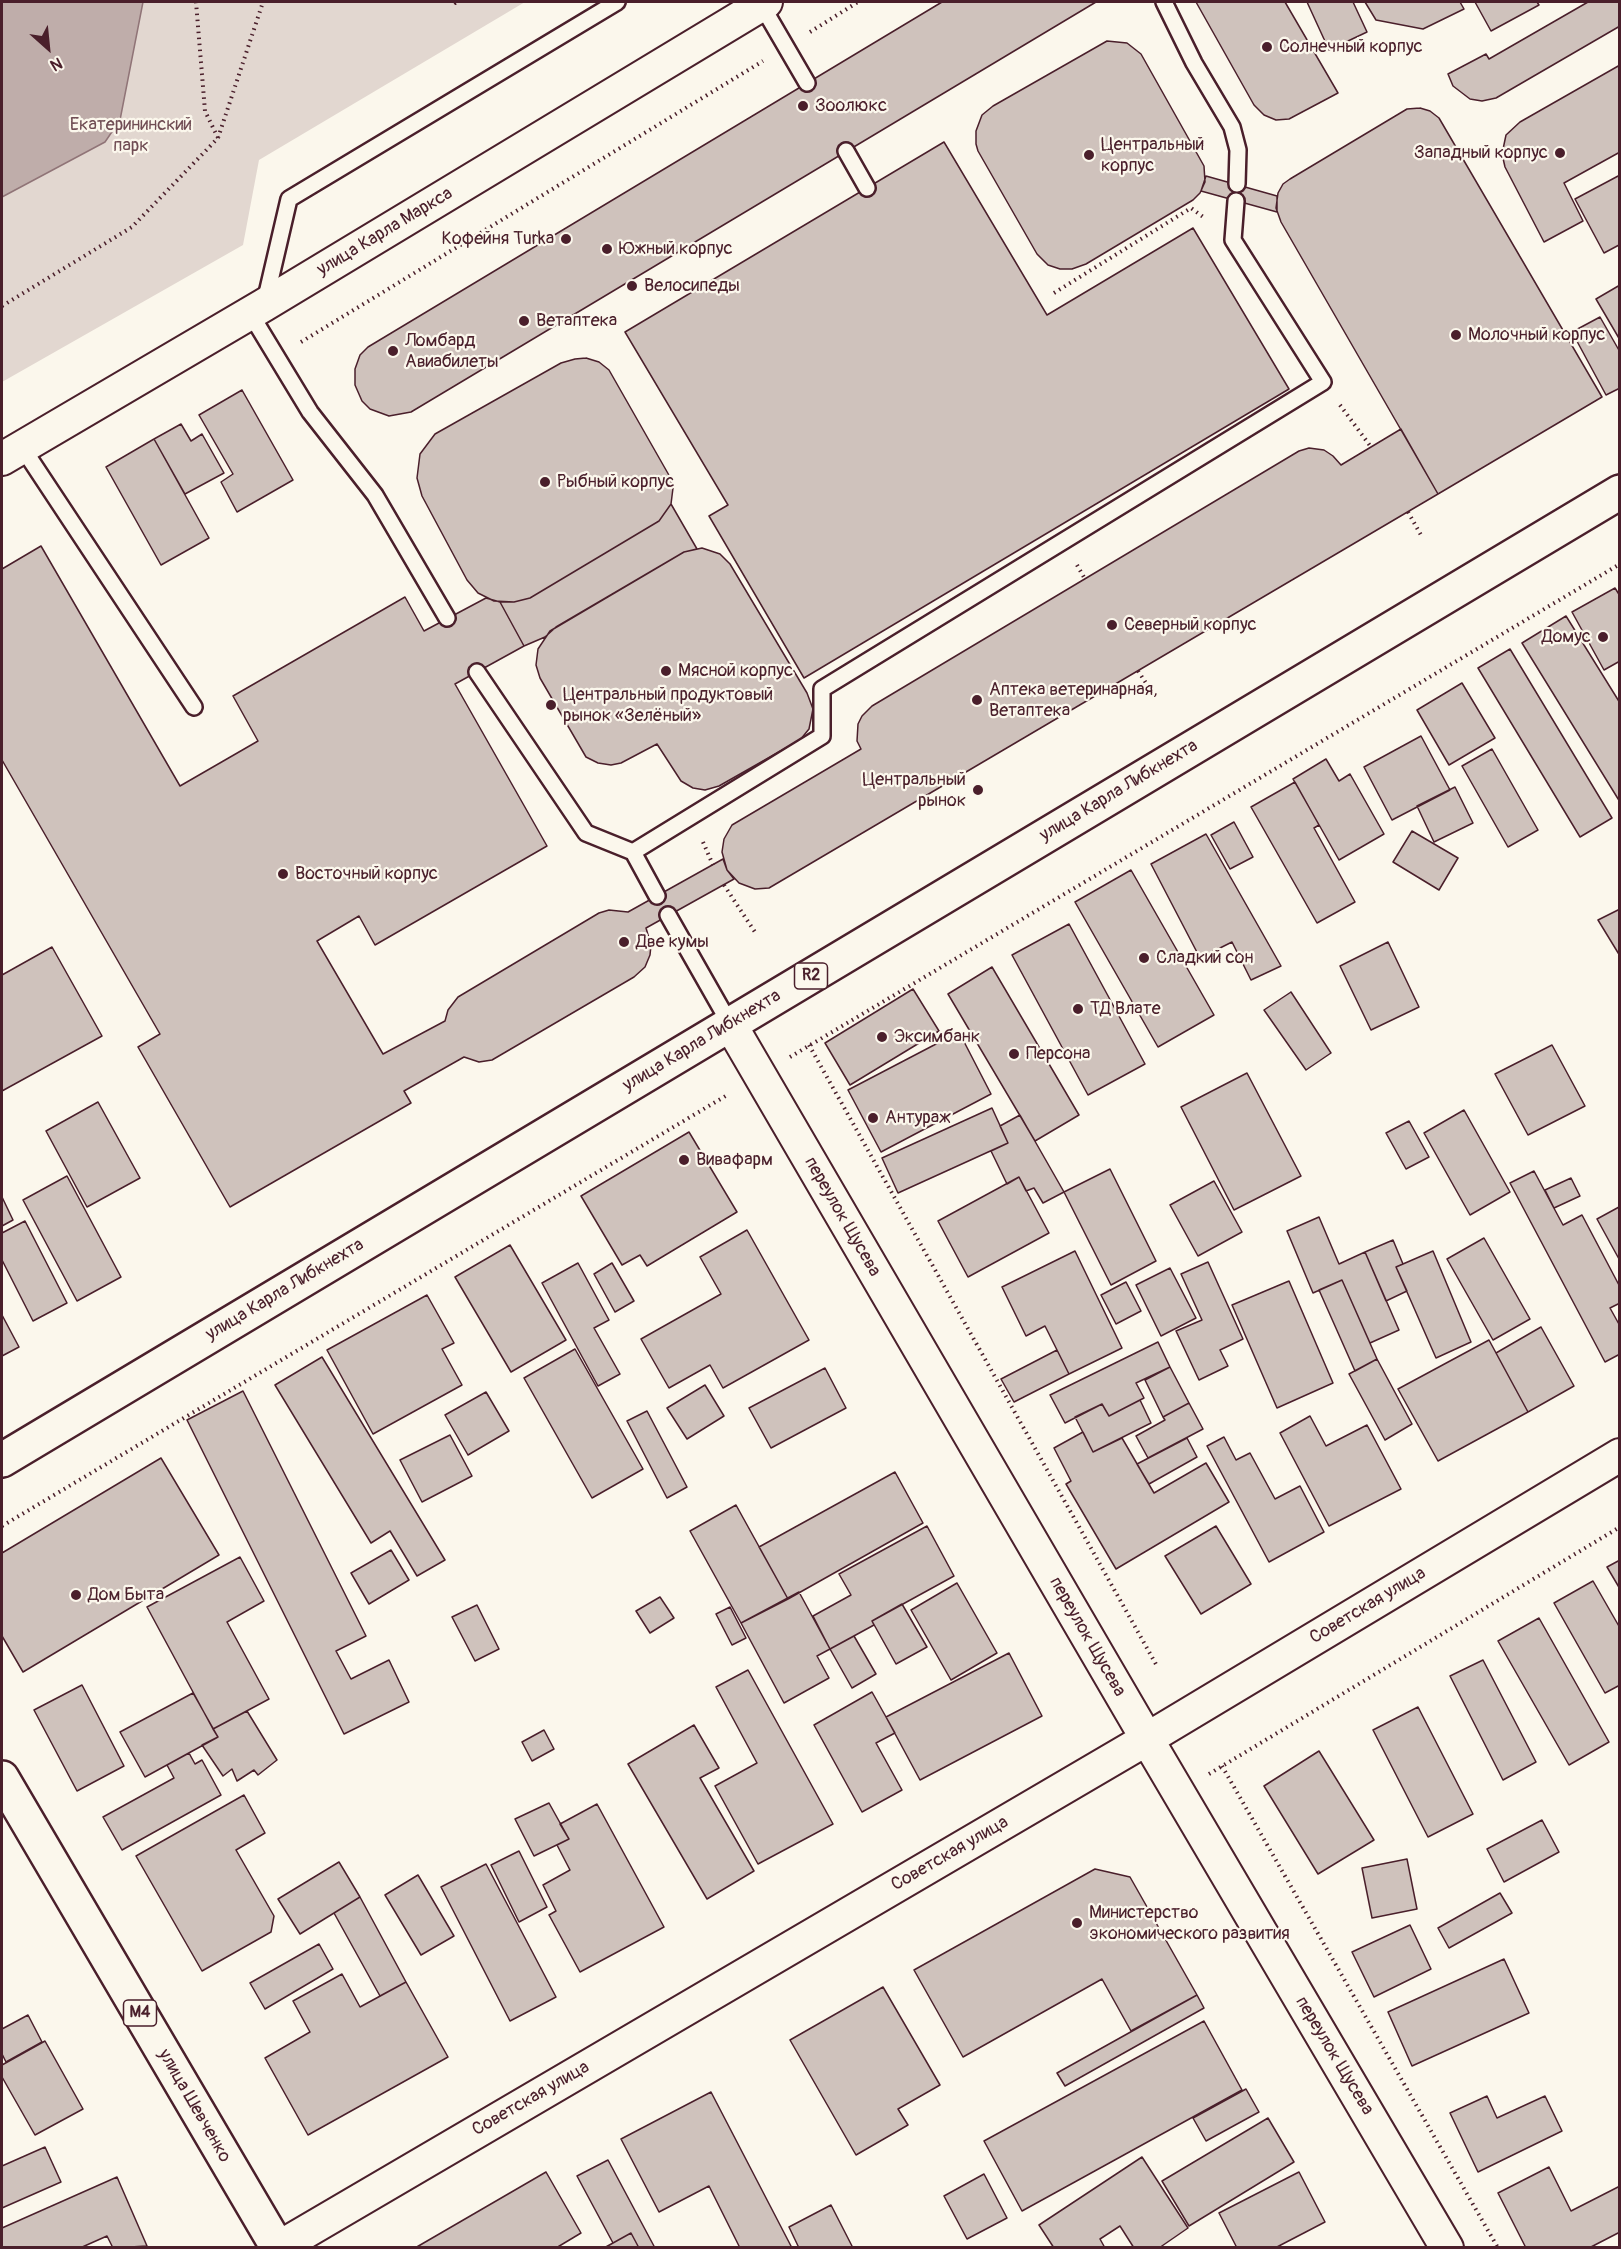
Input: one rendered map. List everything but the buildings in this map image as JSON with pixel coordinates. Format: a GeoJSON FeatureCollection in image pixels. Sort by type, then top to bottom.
{"type":"FeatureCollection","features":[{"type":"Feature","properties":{"kind":"main road","name":"улица Карла Либкнехта"},"geometry":{"type":"LineString","coordinates":[[2,1460],[1620,492]]}},
{"type":"Feature","properties":{"kind":"main road","name":"улица Шевченко"},"geometry":{"type":"LineString","coordinates":[[2,1778],[278,2247]]}},
{"type":"Feature","properties":{"kind":"street","name":"улица Карла Маркса"},"geometry":{"type":"LineString","coordinates":[[12,453],[257,309],[763,3]]}},
{"type":"Feature","properties":{"kind":"street","name":"переулок Щусева"},"geometry":{"type":"LineString","coordinates":[[730,1024],[1447,2247]]}},
{"type":"Feature","properties":{"kind":"street","name":"Советская улица"},"geometry":{"type":"LineString","coordinates":[[278,2247],[1147,1738],[1620,1455]]}},
{"type":"Feature","properties":{"kind":"lane"},"geometry":{"type":"LineString","coordinates":[[447,618],[375,495],[310,412],[276,357],[257,309],[289,199],[617,2]]}},
{"type":"Feature","properties":{"kind":"lane"},"geometry":{"type":"LineString","coordinates":[[1164,2],[1194,63],[1232,127],[1238,150],[1237,184]]}},
{"type":"Feature","properties":{"kind":"lane"},"geometry":{"type":"LineString","coordinates":[[763,3],[807,83]]}},
{"type":"Feature","properties":{"kind":"lane"},"geometry":{"type":"LineString","coordinates":[[846,151],[867,188]]}},
{"type":"Feature","properties":{"kind":"lane"},"geometry":{"type":"LineString","coordinates":[[633,852],[822,736],[822,689],[1058,535],[1323,382],[1233,240],[1236,201]]}},
{"type":"Feature","properties":{"kind":"lane"},"geometry":{"type":"LineString","coordinates":[[12,453],[194,707]]}},
{"type":"Feature","properties":{"kind":"lane"},"geometry":{"type":"LineString","coordinates":[[477,672],[586,833],[633,852],[657,896]]}},
{"type":"Feature","properties":{"kind":"lane"},"geometry":{"type":"LineString","coordinates":[[668,915],[730,1024]]}},
{"type":"Feature","properties":{"kind":"path"},"geometry":{"type":"LineString","coordinates":[[196,2],[205,111],[218,138]]}},
{"type":"Feature","properties":{"kind":"path"},"geometry":{"type":"LineString","coordinates":[[2,306],[132,227],[218,138],[263,2]]}},
{"type":"Feature","properties":{"kind":"path"},"geometry":{"type":"LineString","coordinates":[[276,357],[858,2]]}},
{"type":"Feature","properties":{"kind":"path"},"geometry":{"type":"LineString","coordinates":[[1054,293],[1191,208],[1233,240]]}},
{"type":"Feature","properties":{"kind":"path"},"geometry":{"type":"LineString","coordinates":[[1323,382],[1371,447]]}},
{"type":"Feature","properties":{"kind":"path"},"geometry":{"type":"LineString","coordinates":[[1408,512],[1421,535]]}},
{"type":"Feature","properties":{"kind":"path"},"geometry":{"type":"LineString","coordinates":[[2,1526],[1620,564]]}},
{"type":"Feature","properties":{"kind":"path"},"geometry":{"type":"LineString","coordinates":[[1138,671],[1154,694]]}},
{"type":"Feature","properties":{"kind":"path"},"geometry":{"type":"LineString","coordinates":[[724,885],[755,932]]}},
{"type":"Feature","properties":{"kind":"path"},"geometry":{"type":"LineString","coordinates":[[809,1045],[1157,1666]]}},
{"type":"Feature","properties":{"kind":"path"},"geometry":{"type":"LineString","coordinates":[[1178,1791],[1620,1527]]}},
{"type":"Feature","properties":{"kind":"path"},"geometry":{"type":"LineString","coordinates":[[1222,1766],[1498,2247]]}},
{"type":"Feature","properties":{"kind":"green space","name":"Екатерининский парк"},"geometry":{"type":"Polygon","coordinates":[[[2,2],[525,2],[259,160],[243,245],[2,382],[2,2]]]}},
{"type":"Feature","properties":{"kind":"shaded area"},"geometry":{"type":"Polygon","coordinates":[[[2,2],[143,2],[120,120],[105,142],[2,197],[2,2]]]}},
{"type":"Feature","properties":{"kind":"place","name":"Солнечный корпус"},"geometry":{"type":"Point","coordinates":[1267,47]}},
{"type":"Feature","properties":{"kind":"place","name":"Зоолюкс"},"geometry":{"type":"Point","coordinates":[803,106]}},
{"type":"Feature","properties":{"kind":"place","name":"Западный корпус"},"geometry":{"type":"Point","coordinates":[1560,153]}},
{"type":"Feature","properties":{"kind":"place","name":"Центральный корпус"},"geometry":{"type":"Point","coordinates":[1089,155]}},
{"type":"Feature","properties":{"kind":"place","name":"Кофейня Turka"},"geometry":{"type":"Point","coordinates":[566,239]}},
{"type":"Feature","properties":{"kind":"place","name":"Южный корпус"},"geometry":{"type":"Point","coordinates":[607,249]}},
{"type":"Feature","properties":{"kind":"place","name":"Велосипеды"},"geometry":{"type":"Point","coordinates":[632,286]}},
{"type":"Feature","properties":{"kind":"place","name":"Ветаптека"},"geometry":{"type":"Point","coordinates":[524,321]}},
{"type":"Feature","properties":{"kind":"place","name":"Молочный корпус"},"geometry":{"type":"Point","coordinates":[1456,335]}},
{"type":"Feature","properties":{"kind":"place","name":"Ломбард Авиабилеты"},"geometry":{"type":"Point","coordinates":[393,351]}},
{"type":"Feature","properties":{"kind":"place","name":"Рыбный корпус"},"geometry":{"type":"Point","coordinates":[545,482]}},
{"type":"Feature","properties":{"kind":"place","name":"Северный корпус"},"geometry":{"type":"Point","coordinates":[1112,625]}},
{"type":"Feature","properties":{"kind":"place","name":"Домус"},"geometry":{"type":"Point","coordinates":[1603,637]}},
{"type":"Feature","properties":{"kind":"place","name":"Мясной корпус"},"geometry":{"type":"Point","coordinates":[666,671]}},
{"type":"Feature","properties":{"kind":"place","name":"Аптека ветеринарная, Ветаптека"},"geometry":{"type":"Point","coordinates":[977,700]}},
{"type":"Feature","properties":{"kind":"place","name":"Центральный продуктовый рынок «Зелёный»"},"geometry":{"type":"Point","coordinates":[551,705]}},
{"type":"Feature","properties":{"kind":"place","name":"Центральный рынок"},"geometry":{"type":"Point","coordinates":[978,790]}},
{"type":"Feature","properties":{"kind":"place","name":"Восточный корпус"},"geometry":{"type":"Point","coordinates":[283,874]}},
{"type":"Feature","properties":{"kind":"place","name":"Две кумы"},"geometry":{"type":"Point","coordinates":[624,942]}},
{"type":"Feature","properties":{"kind":"place","name":"Сладкий сон"},"geometry":{"type":"Point","coordinates":[1144,958]}},
{"type":"Feature","properties":{"kind":"place","name":"ТД Влате"},"geometry":{"type":"Point","coordinates":[1078,1009]}},
{"type":"Feature","properties":{"kind":"place","name":"Эксимбанк"},"geometry":{"type":"Point","coordinates":[882,1037]}},
{"type":"Feature","properties":{"kind":"place","name":"Персона"},"geometry":{"type":"Point","coordinates":[1014,1054]}},
{"type":"Feature","properties":{"kind":"place","name":"Антураж"},"geometry":{"type":"Point","coordinates":[873,1118]}},
{"type":"Feature","properties":{"kind":"place","name":"Вивафарм"},"geometry":{"type":"Point","coordinates":[684,1160]}},
{"type":"Feature","properties":{"kind":"place","name":"Дом Быта"},"geometry":{"type":"Point","coordinates":[76,1595]}},
{"type":"Feature","properties":{"kind":"place","name":"Министерство экономического развития"},"geometry":{"type":"Point","coordinates":[1077,1923]}}]}
